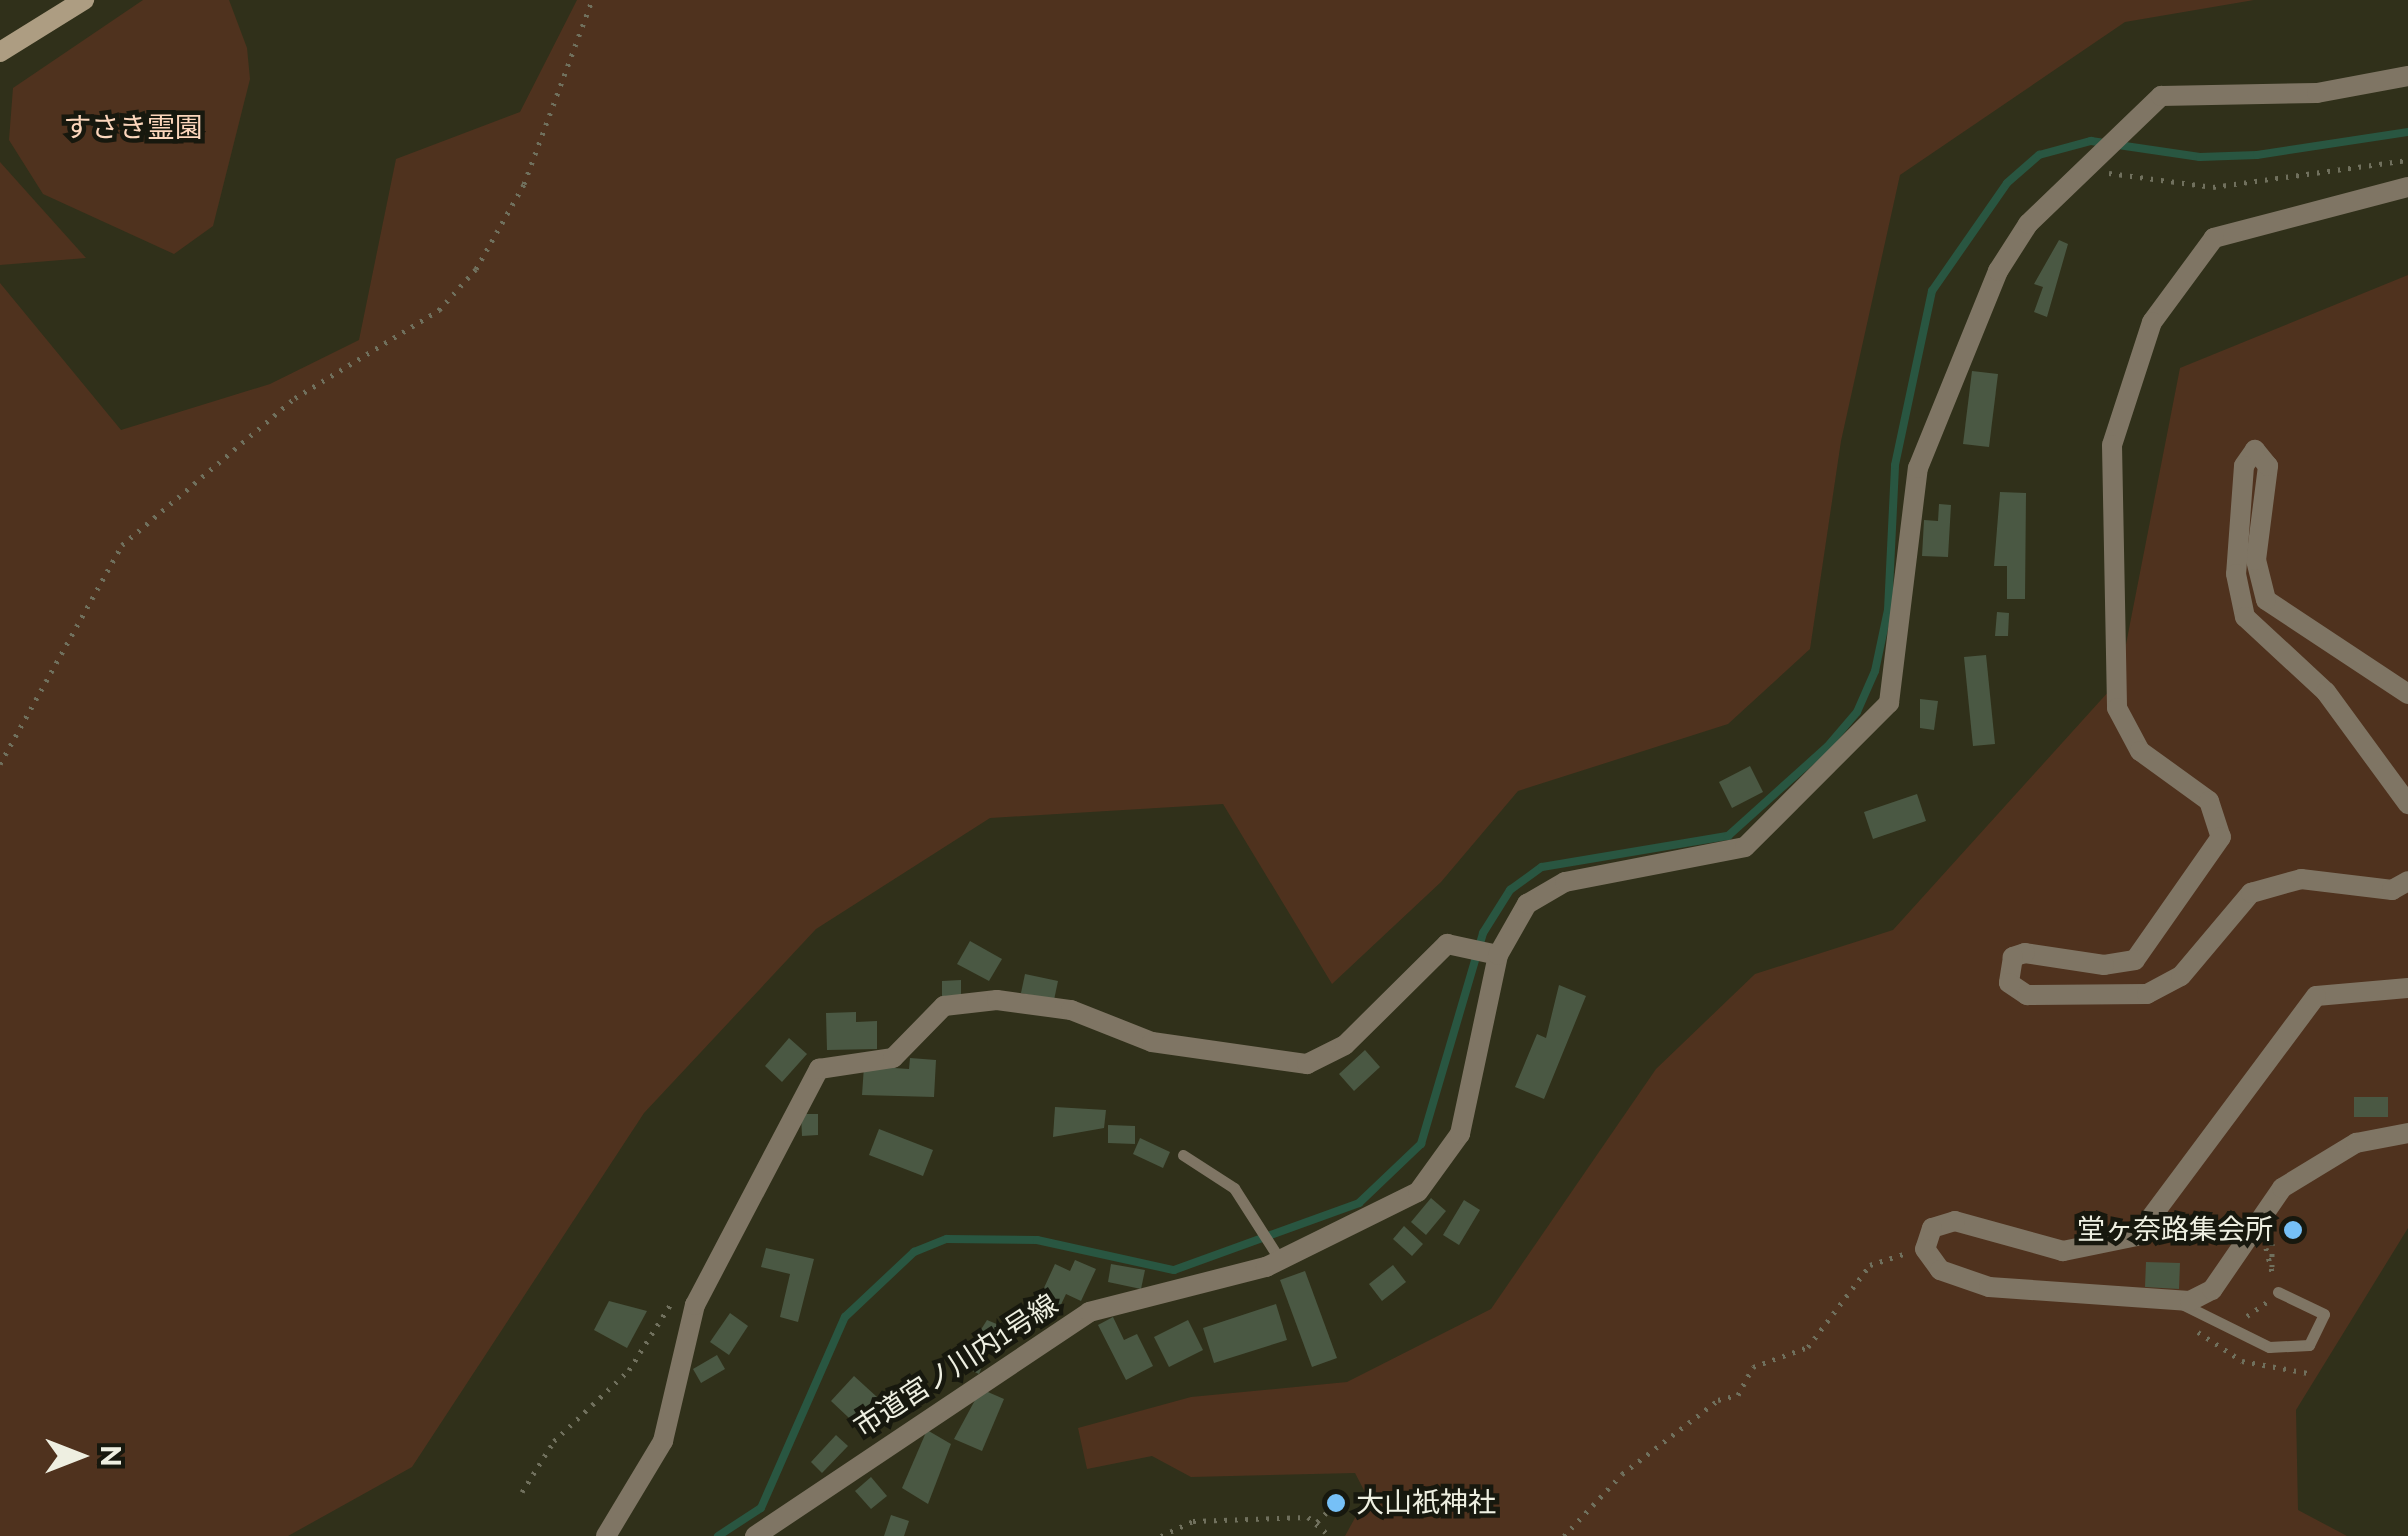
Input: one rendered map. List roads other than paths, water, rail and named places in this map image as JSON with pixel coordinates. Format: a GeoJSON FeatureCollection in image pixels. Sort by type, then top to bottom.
{"type":"FeatureCollection","features":[{"type":"Feature","properties":{"kind":"main road"},"geometry":{"type":"LineString","coordinates":[[0,52],[84,0]]}},
{"type":"Feature","properties":{"kind":"street","name":"市道宮ノ川内1号線"},"geometry":{"type":"LineString","coordinates":[[755,1536],[1089,1312],[1277,1256],[1406,1202],[1441,1168],[1465,1116],[1494,953],[1518,914],[1551,887],[1745,848],[1888,704],[1927,441],[1998,271],[2088,161],[2150,103],[2184,90],[2317,93],[2408,76]]}},
{"type":"Feature","properties":{"kind":"street"},"geometry":{"type":"LineString","coordinates":[[2408,187],[2214,238],[2152,322],[2112,445],[2117,708],[2140,751],[2209,801],[2221,837],[2135,960],[2104,965],[2025,952],[2013,957],[2009,983],[2028,995],[2148,994],[2182,976],[2251,893],[2301,880],[2392,890],[2408,881]]}},
{"type":"Feature","properties":{"kind":"street"},"geometry":{"type":"LineString","coordinates":[[2408,694],[2266,600],[2256,560],[2268,466],[2255,450],[2244,466],[2236,574],[2244,617],[2326,692],[2408,804]]}},
{"type":"Feature","properties":{"kind":"street"},"geometry":{"type":"LineString","coordinates":[[606,1536],[663,1441],[695,1305],[819,1069],[892,1058],[944,1006],[997,1000],[1071,1010],[1152,1042],[1307,1064],[1364,1029],[1435,952],[1470,946],[1494,953]]}},
{"type":"Feature","properties":{"kind":"street"},"geometry":{"type":"LineString","coordinates":[[2408,988],[2316,996],[2137,1236],[2064,1251],[1955,1221],[1932,1228],[1924,1250],[1940,1270],[1989,1287],[2178,1302],[2212,1290],[2266,1202],[2300,1174],[2356,1142],[2408,1133]]}},
{"type":"Feature","properties":{"kind":"lane"},"geometry":{"type":"LineString","coordinates":[[1184,1155],[1234,1188],[1262,1226],[1277,1256]]}},
{"type":"Feature","properties":{"kind":"lane"},"geometry":{"type":"LineString","coordinates":[[2178,1302],[2269,1347],[2309,1345],[2324,1314],[2278,1292]]}},
{"type":"Feature","properties":{"kind":"waterway"},"geometry":{"type":"LineString","coordinates":[[718,1536],[761,1508],[845,1317],[914,1252],[947,1239],[1037,1240],[1174,1270],[1359,1203],[1421,1144],[1483,933],[1510,890],[1542,867],[1728,836],[1827,747],[1857,712],[1875,671],[1888,610],[1895,465],[1932,291],[2007,183],[2039,155],[2091,141],[2200,157],[2257,155],[2408,132]]}},
{"type":"Feature","properties":{"kind":"place","name":"堂ヶ奈路集会所"},"geometry":{"type":"Point","coordinates":[2293,1230]}},
{"type":"Feature","properties":{"kind":"place","name":"大山衹神社"},"geometry":{"type":"Point","coordinates":[1336,1503]}},
{"type":"Feature","properties":{"kind":"park label","name":"すさき霊園"},"geometry":{"type":"Point","coordinates":[133,128]}}]}
